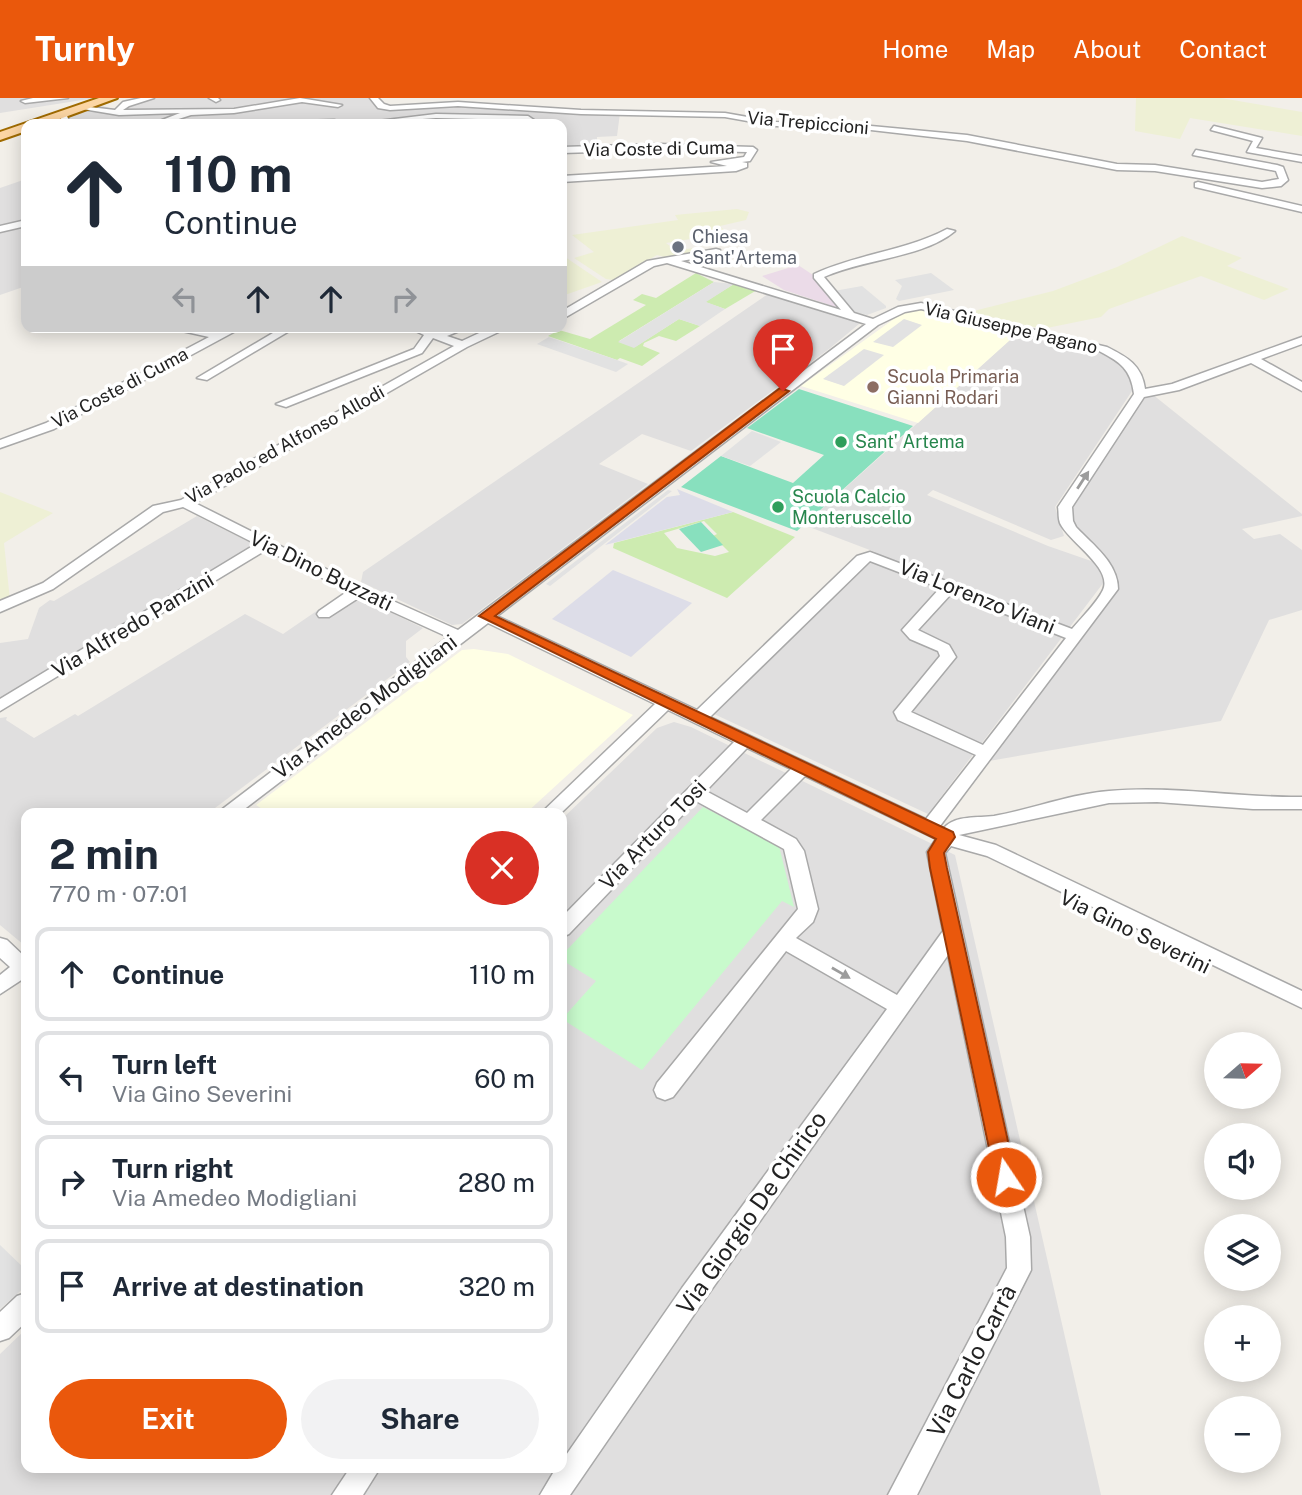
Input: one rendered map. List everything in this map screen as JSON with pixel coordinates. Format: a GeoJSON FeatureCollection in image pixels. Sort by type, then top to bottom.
{"type":"FeatureCollection","features":[{"type":"Feature","properties":{"kind":"main road"},"geometry":{"type":"LineString","coordinates":[[64,119],[81,108],[111,98]]}},
{"type":"Feature","properties":{"kind":"main road"},"geometry":{"type":"LineString","coordinates":[[0,136],[21,129]]}},
{"type":"Feature","properties":{"kind":"street"},"geometry":{"type":"LineString","coordinates":[[25,101],[64,98]]}},
{"type":"Feature","properties":{"kind":"street"},"geometry":{"type":"LineString","coordinates":[[118,113],[126,104],[150,98]]}},
{"type":"Feature","properties":{"kind":"street","name":"Via Trepiccioni"},"geometry":{"type":"LineString","coordinates":[[374,98],[381,106],[390,108],[452,104],[725,115],[776,124],[871,128],[967,138],[1117,167],[1160,169],[1262,185],[1278,184],[1284,180],[1280,169],[1274,167],[1196,153]]}},
{"type":"Feature","properties":{"kind":"street"},"geometry":{"type":"LineString","coordinates":[[504,107],[527,98]]}},
{"type":"Feature","properties":{"kind":"street"},"geometry":{"type":"LineString","coordinates":[[81,108],[118,113],[190,113],[234,111],[302,100],[338,105]]}},
{"type":"Feature","properties":{"kind":"street"},"geometry":{"type":"LineString","coordinates":[[171,119],[190,113]]}},
{"type":"Feature","properties":{"kind":"street"},"geometry":{"type":"LineString","coordinates":[[406,119],[436,116],[529,119]]}},
{"type":"Feature","properties":{"kind":"street"},"geometry":{"type":"LineString","coordinates":[[1214,128],[1259,140],[1250,150],[1302,159]]}},
{"type":"Feature","properties":{"kind":"street","name":"Via Coste di Cuma"},"geometry":{"type":"LineString","coordinates":[[567,150],[659,147],[753,150],[747,159],[715,162],[744,165],[736,168],[567,179]]}},
{"type":"Feature","properties":{"kind":"street","name":"Via Trepiccioni"},"geometry":{"type":"LineString","coordinates":[[1160,169],[1181,180],[1302,209]]}},
{"type":"Feature","properties":{"kind":"street"},"geometry":{"type":"LineString","coordinates":[[0,229],[21,224]]}},
{"type":"Feature","properties":{"kind":"street"},"geometry":{"type":"LineString","coordinates":[[847,314],[849,312],[818,276],[857,259],[917,247],[950,231]]}},
{"type":"Feature","properties":{"kind":"street"},"geometry":{"type":"LineString","coordinates":[[567,312],[651,262],[716,252]]}},
{"type":"Feature","properties":{"kind":"street"},"geometry":{"type":"LineString","coordinates":[[670,261],[874,323]]}},
{"type":"Feature","properties":{"kind":"street","name":"Via Giuseppe Pagano"},"geometry":{"type":"LineString","coordinates":[[874,323],[893,312],[912,306],[929,307],[1089,344],[1127,361],[1138,378],[1140,394]]}},
{"type":"Feature","properties":{"kind":"street","name":"Via Amedeo Modigliani"},"geometry":{"type":"LineString","coordinates":[[234,808],[874,323]]}},
{"type":"Feature","properties":{"kind":"street"},"geometry":{"type":"LineString","coordinates":[[204,333],[221,336]]}},
{"type":"Feature","properties":{"kind":"street","name":"Via Coste di Cuma"},"geometry":{"type":"LineString","coordinates":[[0,444],[50,426],[227,333]]}},
{"type":"Feature","properties":{"kind":"street","name":"Via Coste di Cuma"},"geometry":{"type":"LineString","coordinates":[[203,378],[281,333]]}},
{"type":"Feature","properties":{"kind":"street"},"geometry":{"type":"LineString","coordinates":[[429,333],[460,347]]}},
{"type":"Feature","properties":{"kind":"street"},"geometry":{"type":"LineString","coordinates":[[282,404],[418,351],[426,338],[442,333]]}},
{"type":"Feature","properties":{"kind":"street","name":"Via Paolo ed Alfonso Allodi"},"geometry":{"type":"LineString","coordinates":[[0,607],[48,586],[158,509],[186,503],[481,333]]}},
{"type":"Feature","properties":{"kind":"street"},"geometry":{"type":"LineString","coordinates":[[929,828],[1076,636],[1112,583],[1106,567],[1066,521],[1065,507],[1140,394],[1175,387],[1302,340]]}},
{"type":"Feature","properties":{"kind":"street"},"geometry":{"type":"LineString","coordinates":[[1253,359],[1302,387]]}},
{"type":"Feature","properties":{"kind":"street"},"geometry":{"type":"LineString","coordinates":[[397,360],[412,374]]}},
{"type":"Feature","properties":{"kind":"street","name":"Via Dino Buzzati"},"geometry":{"type":"LineString","coordinates":[[186,503],[359,591],[458,636]]}},
{"type":"Feature","properties":{"kind":"street","name":"Via Alfredo Panzini"},"geometry":{"type":"LineString","coordinates":[[0,706],[266,544]]}},
{"type":"Feature","properties":{"kind":"street","name":"Via Lorenzo Viani"},"geometry":{"type":"LineString","coordinates":[[698,719],[862,559],[870,556],[1076,636]]}},
{"type":"Feature","properties":{"kind":"street"},"geometry":{"type":"LineString","coordinates":[[950,586],[910,630],[915,636],[944,648],[948,657],[902,712],[904,716],[985,752]]}},
{"type":"Feature","properties":{"kind":"street"},"geometry":{"type":"LineString","coordinates":[[324,614],[359,591]]}},
{"type":"Feature","properties":{"kind":"street","name":"Via Gino Severini"},"geometry":{"type":"LineString","coordinates":[[486,616],[947,837],[980,849],[1302,1000]]}},
{"type":"Feature","properties":{"kind":"street"},"geometry":{"type":"LineString","coordinates":[[555,808],[665,704]]}},
{"type":"Feature","properties":{"kind":"street","name":"Via Arturo Tosi"},"geometry":{"type":"LineString","coordinates":[[567,924],[744,741]]}},
{"type":"Feature","properties":{"kind":"street"},"geometry":{"type":"LineString","coordinates":[[750,821],[803,768]]}},
{"type":"Feature","properties":{"kind":"street"},"geometry":{"type":"LineString","coordinates":[[665,1090],[783,940],[806,917],[808,909],[795,851],[783,838],[694,792]]}},
{"type":"Feature","properties":{"kind":"street"},"geometry":{"type":"LineString","coordinates":[[947,837],[956,826],[998,824],[1062,805],[1108,797],[1169,797],[1247,804],[1302,803]]}},
{"type":"Feature","properties":{"kind":"street"},"geometry":{"type":"LineString","coordinates":[[980,849],[994,845],[993,837],[998,824]]}},
{"type":"Feature","properties":{"kind":"street","name":"Via Carlo Carrà"},"geometry":{"type":"LineString","coordinates":[[902,1495],[1019,1270],[1016,1226],[936,852],[947,837]]}},
{"type":"Feature","properties":{"kind":"street","name":"Via Gino Severini"},"geometry":{"type":"LineString","coordinates":[[980,849],[989,862],[1302,1012]]}},
{"type":"Feature","properties":{"kind":"street","name":"Via Giorgio De Chirico"},"geometry":{"type":"LineString","coordinates":[[554,1495],[699,1286],[953,933]]}},
{"type":"Feature","properties":{"kind":"street"},"geometry":{"type":"LineString","coordinates":[[783,940],[899,1006]]}},
{"type":"Feature","properties":{"kind":"street"},"geometry":{"type":"LineString","coordinates":[[0,946],[21,964]]}},
{"type":"Feature","properties":{"kind":"street"},"geometry":{"type":"LineString","coordinates":[[0,986],[21,970]]}},
{"type":"Feature","properties":{"kind":"street"},"geometry":{"type":"LineString","coordinates":[[0,1329],[21,1310]]}},
{"type":"Feature","properties":{"kind":"street"},"geometry":{"type":"LineString","coordinates":[[346,1495],[363,1473]]}},
{"type":"Feature","properties":{"kind":"shaded area"},"geometry":{"type":"Polygon","coordinates":[[[0,98],[95,98],[0,113],[0,98]]]}},
{"type":"Feature","properties":{"kind":"shaded area"},"geometry":{"type":"Polygon","coordinates":[[[146,98],[371,98],[379,108],[388,110],[442,105],[620,113],[617,136],[597,137],[597,145],[567,147],[567,119],[59,117],[97,104],[116,110],[146,98]]]}},
{"type":"Feature","properties":{"kind":"shaded area"},"geometry":{"type":"Polygon","coordinates":[[[1136,98],[1221,98],[1302,112],[1302,136],[1190,118],[1180,139],[1135,131],[1136,98]]]}},
{"type":"Feature","properties":{"kind":"shaded area"},"geometry":{"type":"Polygon","coordinates":[[[21,181],[21,288],[0,295],[0,188],[21,181]]]}},
{"type":"Feature","properties":{"kind":"shaded area"},"geometry":{"type":"Polygon","coordinates":[[[737,209],[749,212],[746,220],[720,226],[727,233],[666,243],[676,251],[699,247],[710,252],[671,259],[657,255],[613,280],[606,279],[574,258],[594,252],[572,235],[678,220],[675,215],[737,209]]]}},
{"type":"Feature","properties":{"kind":"shaded area"},"geometry":{"type":"Polygon","coordinates":[[[1182,236],[1242,258],[1227,266],[1289,289],[1264,300],[1201,276],[1109,309],[1101,317],[1042,329],[970,312],[1053,291],[1117,267],[1182,236]]]}},
{"type":"Feature","properties":{"kind":"shaded area"},"geometry":{"type":"Polygon","coordinates":[[[567,258],[602,282],[567,294],[567,258]]]}},
{"type":"Feature","properties":{"kind":"shaded area"},"geometry":{"type":"Polygon","coordinates":[[[798,265],[813,275],[834,298],[839,308],[784,290],[762,276],[798,265]]]}},
{"type":"Feature","properties":{"kind":"shaded area"},"geometry":{"type":"Polygon","coordinates":[[[931,273],[954,290],[899,301],[896,299],[902,286],[895,280],[931,273]]]}},
{"type":"Feature","properties":{"kind":"shaded area"},"geometry":{"type":"Polygon","coordinates":[[[714,282],[734,284],[706,302],[725,309],[700,326],[679,319],[634,348],[618,342],[714,282]]]}},
{"type":"Feature","properties":{"kind":"shaded area"},"geometry":{"type":"Polygon","coordinates":[[[862,286],[886,308],[867,315],[854,312],[834,291],[862,286]]]}},
{"type":"Feature","properties":{"kind":"shaded area"},"geometry":{"type":"Polygon","coordinates":[[[768,294],[858,321],[859,324],[691,451],[642,434],[599,464],[648,484],[462,624],[452,625],[361,582],[363,572],[768,294]]]}},
{"type":"Feature","properties":{"kind":"shaded area"},"geometry":{"type":"Polygon","coordinates":[[[927,308],[1021,330],[918,423],[801,386],[905,311],[927,308]]]}},
{"type":"Feature","properties":{"kind":"shaded area"},"geometry":{"type":"Polygon","coordinates":[[[904,319],[922,325],[893,347],[873,342],[904,319]]]}},
{"type":"Feature","properties":{"kind":"shaded area"},"geometry":{"type":"Polygon","coordinates":[[[1021,330],[1087,345],[1114,358],[1128,370],[1134,388],[1055,507],[1064,536],[1051,540],[933,490],[927,495],[1048,546],[1097,563],[1104,582],[928,814],[714,714],[875,552],[804,525],[1021,330]]]}},
{"type":"Feature","properties":{"kind":"shaded area"},"geometry":{"type":"Polygon","coordinates":[[[549,337],[628,364],[616,372],[537,344],[549,337]]]}},
{"type":"Feature","properties":{"kind":"shaded area"},"geometry":{"type":"Polygon","coordinates":[[[864,349],[884,355],[844,386],[823,379],[864,349]]]}},
{"type":"Feature","properties":{"kind":"shaded area"},"geometry":{"type":"Polygon","coordinates":[[[1152,394],[1302,514],[1242,529],[1254,539],[1280,534],[1302,550],[1302,610],[1269,620],[1221,721],[989,761],[1115,594],[1118,585],[1116,572],[1075,527],[1070,509],[1145,397],[1152,394]]]}},
{"type":"Feature","properties":{"kind":"shaded area"},"geometry":{"type":"Polygon","coordinates":[[[752,431],[781,442],[750,466],[721,456],[752,431]]]}},
{"type":"Feature","properties":{"kind":"shaded area"},"geometry":{"type":"Polygon","coordinates":[[[677,489],[733,512],[605,545],[667,497],[680,495],[677,489]]]}},
{"type":"Feature","properties":{"kind":"shaded area"},"geometry":{"type":"Polygon","coordinates":[[[668,490],[672,491],[550,586],[546,584],[668,490]]]}},
{"type":"Feature","properties":{"kind":"shaded area"},"geometry":{"type":"Polygon","coordinates":[[[0,492],[53,513],[4,543],[10,600],[0,604],[0,492]]]}},
{"type":"Feature","properties":{"kind":"shaded area"},"geometry":{"type":"Polygon","coordinates":[[[197,516],[255,545],[0,701],[0,643],[28,639],[39,608],[197,516]]]}},
{"type":"Feature","properties":{"kind":"shaded area"},"geometry":{"type":"Polygon","coordinates":[[[613,570],[692,603],[631,657],[552,619],[613,570]]]}},
{"type":"Feature","properties":{"kind":"shaded area"},"geometry":{"type":"Polygon","coordinates":[[[359,597],[423,628],[406,641],[406,657],[410,662],[215,808],[21,808],[21,942],[0,925],[0,718],[7,717],[6,720],[34,738],[75,714],[78,716],[245,614],[283,634],[318,610],[330,616],[359,597]]]}},
{"type":"Feature","properties":{"kind":"shaded area"},"geometry":{"type":"Polygon","coordinates":[[[462,650],[508,654],[633,715],[532,808],[261,808],[256,805],[462,650]]]}},
{"type":"Feature","properties":{"kind":"shaded area"},"geometry":{"type":"Polygon","coordinates":[[[674,722],[691,727],[955,855],[1101,1495],[0,1495],[0,1354],[21,1334],[21,1473],[567,1473],[567,814],[657,728],[674,722]]]}},
{"type":"Feature","properties":{"kind":"shaded area"},"geometry":{"type":"Polygon","coordinates":[[[0,1245],[21,1265],[21,1290],[0,1309],[0,1245]]]}},
{"type":"Feature","properties":{"kind":"green space"},"geometry":{"type":"Polygon","coordinates":[[[696,273],[714,282],[619,341],[635,347],[679,319],[700,326],[676,341],[659,336],[644,343],[643,346],[660,353],[642,366],[548,336],[567,332],[590,339],[646,305],[633,300],[642,294],[656,298],[696,273]]]}},
{"type":"Feature","properties":{"kind":"green space"},"geometry":{"type":"Polygon","coordinates":[[[734,284],[757,290],[725,309],[705,302],[734,284]]]}},
{"type":"Feature","properties":{"kind":"green space"},"geometry":{"type":"Polygon","coordinates":[[[799,389],[913,426],[797,531],[681,487],[721,456],[793,483],[824,455],[747,428],[799,389]]]}},
{"type":"Feature","properties":{"kind":"green space"},"geometry":{"type":"Polygon","coordinates":[[[733,512],[795,537],[727,598],[613,548],[614,543],[733,512]],[[704,521],[664,533],[677,548],[715,556],[729,552],[713,536],[717,534],[704,521]]]}},
{"type":"Feature","properties":{"kind":"green space"},"geometry":{"type":"Polygon","coordinates":[[[701,522],[723,545],[701,552],[679,529],[701,522]]]}},
{"type":"Feature","properties":{"kind":"green space"},"geometry":{"type":"Polygon","coordinates":[[[703,807],[779,846],[794,907],[782,901],[642,1070],[567,1022],[567,1013],[596,981],[567,963],[567,950],[703,807]]]}},
{"type":"Feature","properties":{"kind":"place","name":"Chiesa Sant'Artema"},"geometry":{"type":"Point","coordinates":[678,247]}},
{"type":"Feature","properties":{"kind":"place","name":"Scuola Primaria Gianni Rodari"},"geometry":{"type":"Point","coordinates":[873,387]}},
{"type":"Feature","properties":{"kind":"place","name":"Sant' Artema"},"geometry":{"type":"Point","coordinates":[841,442]}},
{"type":"Feature","properties":{"kind":"place","name":"Scuola Calcio Monteruscello"},"geometry":{"type":"Point","coordinates":[778,507]}},
{"type":"Feature","properties":{"kind":"route"},"geometry":{"type":"LineString","coordinates":[[783,391],[486,616],[947,837],[936,852],[1006,1177]]}}]}
